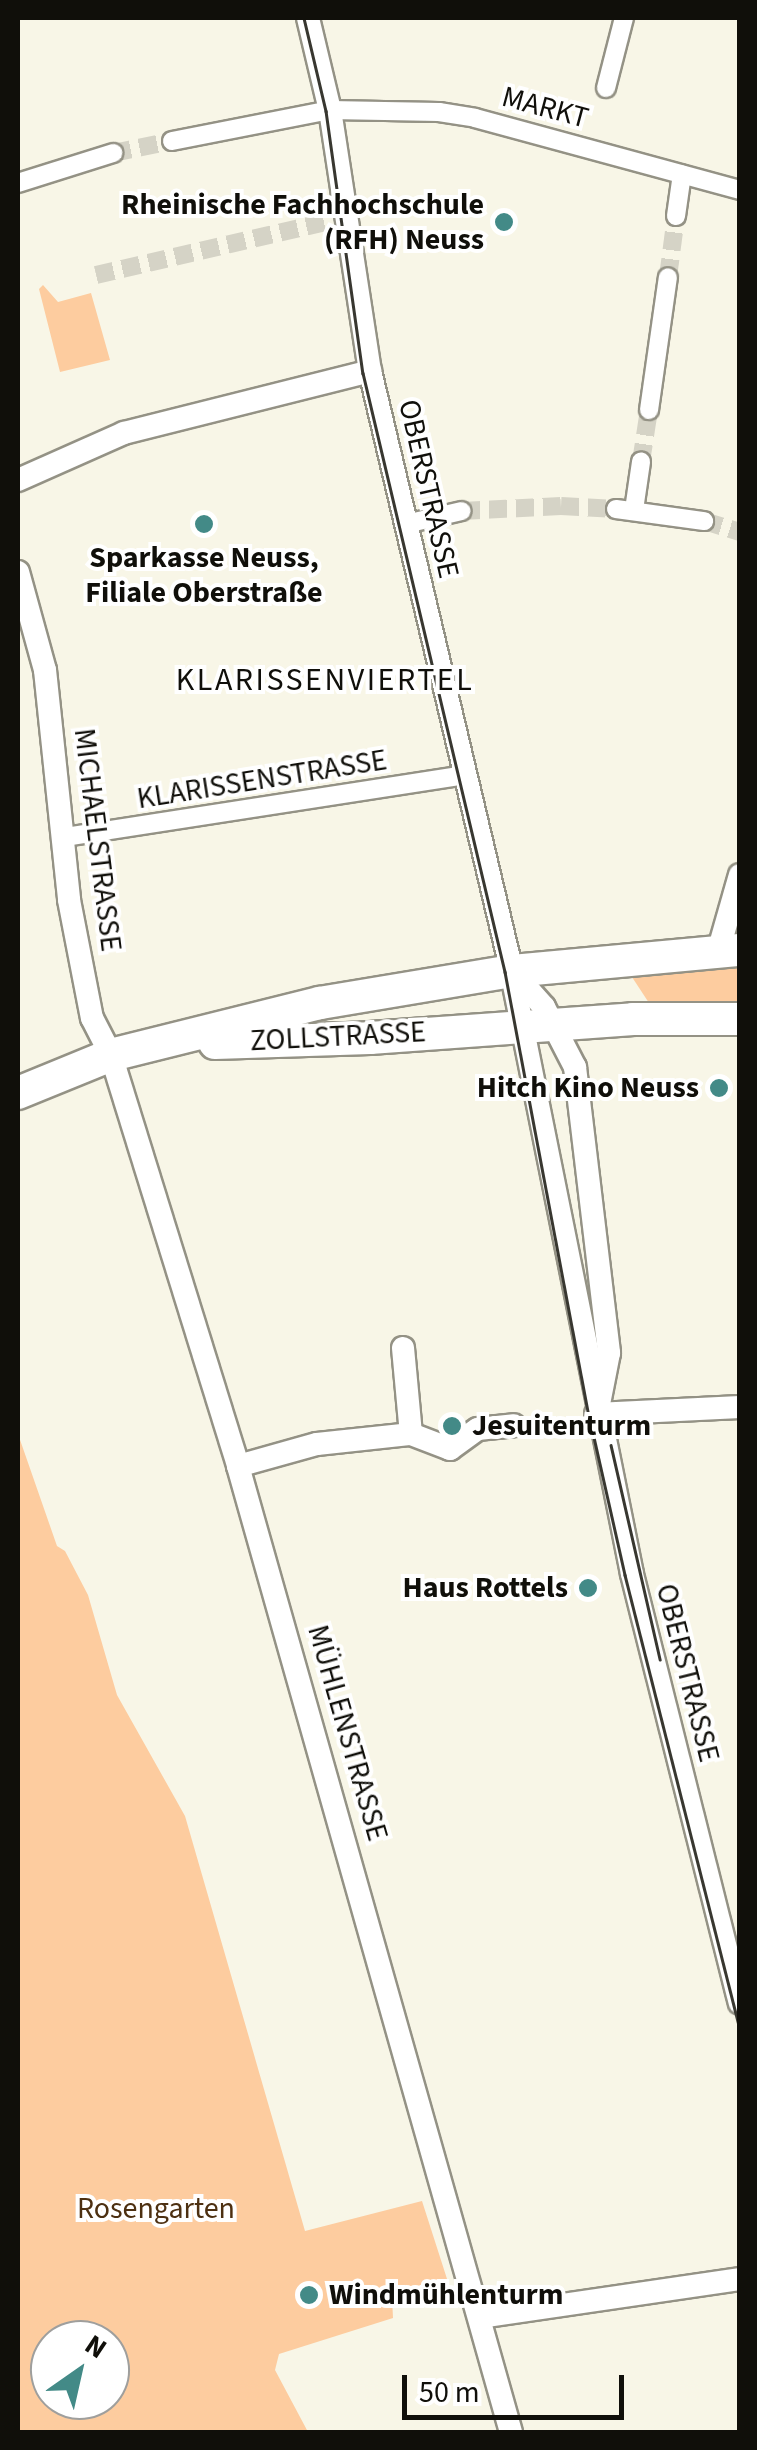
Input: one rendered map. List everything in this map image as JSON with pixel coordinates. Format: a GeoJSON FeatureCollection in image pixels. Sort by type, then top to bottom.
{"type":"FeatureCollection","features":[{"type":"Feature","properties":{"kind":"main road","name":"ZOLLSTRASSE"},"geometry":{"type":"LineString","coordinates":[[18,1092],[111,1055],[320,1003],[512,971],[729,951]]}},
{"type":"Feature","properties":{"kind":"main road","name":"ZOLLSTRASSE"},"geometry":{"type":"LineString","coordinates":[[153,1044],[370,1038],[633,1018],[740,1019]]}},
{"type":"Feature","properties":{"kind":"street","name":"OBERSTRASSE"},"geometry":{"type":"LineString","coordinates":[[308,18],[330,110],[336,220],[512,971],[539,1025],[576,1067],[609,1354],[596,1414]]}},
{"type":"Feature","properties":{"kind":"street"},"geometry":{"type":"LineString","coordinates":[[606,88],[624,18]]}},
{"type":"Feature","properties":{"kind":"street","name":"MARKT"},"geometry":{"type":"LineString","coordinates":[[172,141],[330,110],[475,118],[740,190]]}},
{"type":"Feature","properties":{"kind":"street"},"geometry":{"type":"LineString","coordinates":[[18,183],[112,153]]}},
{"type":"Feature","properties":{"kind":"street"},"geometry":{"type":"LineString","coordinates":[[676,216],[682,174]]}},
{"type":"Feature","properties":{"kind":"street"},"geometry":{"type":"LineString","coordinates":[[649,410],[668,277]]}},
{"type":"Feature","properties":{"kind":"street"},"geometry":{"type":"LineString","coordinates":[[18,480],[124,433],[370,371]]}},
{"type":"Feature","properties":{"kind":"street"},"geometry":{"type":"LineString","coordinates":[[641,462],[625,509],[704,522]]}},
{"type":"Feature","properties":{"kind":"street"},"geometry":{"type":"LineString","coordinates":[[406,524],[462,511]]}},
{"type":"Feature","properties":{"kind":"street","name":"MICHAELSTRASSE"},"geometry":{"type":"LineString","coordinates":[[18,572],[42,653],[66,838],[69,900],[92,1018],[111,1055]]}},
{"type":"Feature","properties":{"kind":"street","name":"KLARISSENSTRASSE"},"geometry":{"type":"LineString","coordinates":[[66,838],[466,776]]}},
{"type":"Feature","properties":{"kind":"street"},"geometry":{"type":"LineString","coordinates":[[729,951],[740,874]]}},
{"type":"Feature","properties":{"kind":"street","name":"OBERSTRASSE"},"geometry":{"type":"LineString","coordinates":[[512,971],[539,1025],[596,1414],[645,1629],[740,2003]]}},
{"type":"Feature","properties":{"kind":"street","name":"MÜHLENSTRASSE"},"geometry":{"type":"LineString","coordinates":[[111,1055],[238,1466],[511,2432]]}},
{"type":"Feature","properties":{"kind":"street"},"geometry":{"type":"LineString","coordinates":[[403,1348],[411,1434]]}},
{"type":"Feature","properties":{"kind":"street"},"geometry":{"type":"LineString","coordinates":[[596,1414],[740,1407]]}},
{"type":"Feature","properties":{"kind":"street"},"geometry":{"type":"LineString","coordinates":[[238,1466],[316,1444],[411,1434],[450,1449],[478,1429],[514,1424]]}},
{"type":"Feature","properties":{"kind":"street"},"geometry":{"type":"LineString","coordinates":[[480,2318],[740,2279]]}},
{"type":"Feature","properties":{"kind":"green space"},"geometry":{"type":"Polygon","coordinates":[[[43,285],[58,302],[91,293],[110,360],[60,372],[39,289],[43,285]]]}},
{"type":"Feature","properties":{"kind":"green space"},"geometry":{"type":"Polygon","coordinates":[[[739,967],[739,1003],[649,1003],[630,974],[739,967]]]}},
{"type":"Feature","properties":{"kind":"green space","name":"Rosengarten"},"geometry":{"type":"Polygon","coordinates":[[[18,1434],[57,1546],[65,1551],[88,1595],[117,1695],[185,1816],[305,2231],[422,2201],[448,2282],[392,2297],[393,2318],[279,2354],[275,2370],[308,2432],[18,2432],[18,1434]]]}},
{"type":"Feature","properties":{"kind":"tunnel"},"geometry":{"type":"LineString","coordinates":[[113,153],[172,141]]}},
{"type":"Feature","properties":{"kind":"tunnel"},"geometry":{"type":"LineString","coordinates":[[668,277],[676,216]]}},
{"type":"Feature","properties":{"kind":"tunnel"},"geometry":{"type":"LineString","coordinates":[[96,275],[326,222]]}},
{"type":"Feature","properties":{"kind":"tunnel"},"geometry":{"type":"LineString","coordinates":[[641,462],[649,410]]}},
{"type":"Feature","properties":{"kind":"tunnel"},"geometry":{"type":"LineString","coordinates":[[462,511],[561,506],[616,509]]}},
{"type":"Feature","properties":{"kind":"tunnel"},"geometry":{"type":"LineString","coordinates":[[704,521],[740,532]]}},
{"type":"Feature","properties":{"kind":"tram line"},"geometry":{"type":"LineString","coordinates":[[304,18],[326,111],[363,373],[505,972],[589,1415],[625,1575],[740,2030]]}},
{"type":"Feature","properties":{"kind":"tram line"},"geometry":{"type":"LineString","coordinates":[[611,1445],[660,1659]]}},
{"type":"Feature","properties":{"kind":"place","name":"Rheinische Fachhochschule (RFH) Neuss"},"geometry":{"type":"Point","coordinates":[504,222]}},
{"type":"Feature","properties":{"kind":"place","name":"Sparkasse Neuss, Filiale Oberstraße"},"geometry":{"type":"Point","coordinates":[204,524]}},
{"type":"Feature","properties":{"kind":"place","name":"Hitch Kino Neuss"},"geometry":{"type":"Point","coordinates":[719,1088]}},
{"type":"Feature","properties":{"kind":"place","name":"Jesuitenturm"},"geometry":{"type":"Point","coordinates":[452,1426]}},
{"type":"Feature","properties":{"kind":"place","name":"Haus Rottels"},"geometry":{"type":"Point","coordinates":[588,1588]}},
{"type":"Feature","properties":{"kind":"place","name":"Windmühlenturm"},"geometry":{"type":"Point","coordinates":[309,2295]}},
{"type":"Feature","properties":{"kind":"district","name":"KLARISSENVIERTEL"},"geometry":{"type":"Point","coordinates":[325,680]}}]}
